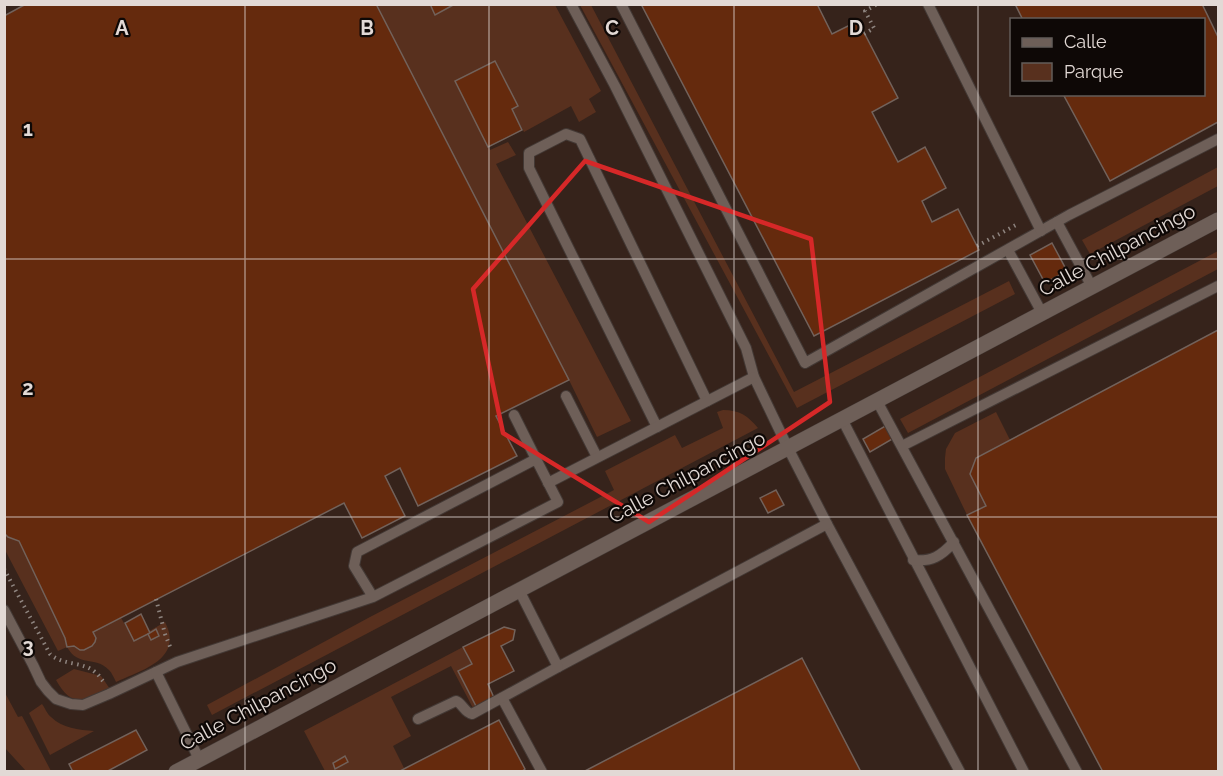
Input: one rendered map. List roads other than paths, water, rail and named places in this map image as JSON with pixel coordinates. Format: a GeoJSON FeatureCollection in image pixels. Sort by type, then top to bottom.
{"type":"FeatureCollection","features":[{"type":"Feature","properties":{"kind":"street","name":"Calle Chilpancingo"},"geometry":{"type":"LineString","coordinates":[[176,771],[1218,220]]}},
{"type":"Feature","properties":{"kind":"lane"},"geometry":{"type":"LineString","coordinates":[[571,4],[615,86],[746,348],[754,377],[788,448],[960,771]]}},
{"type":"Feature","properties":{"kind":"lane"},"geometry":{"type":"LineString","coordinates":[[621,4],[805,363],[1057,222],[1218,140]]}},
{"type":"Feature","properties":{"kind":"lane"},"geometry":{"type":"LineString","coordinates":[[928,4],[1041,231]]}},
{"type":"Feature","properties":{"kind":"lane"},"geometry":{"type":"LineString","coordinates":[[657,427],[529,168],[529,153],[566,134],[580,139],[707,401]]}},
{"type":"Feature","properties":{"kind":"lane"},"geometry":{"type":"LineString","coordinates":[[1057,222],[1092,287]]}},
{"type":"Feature","properties":{"kind":"lane"},"geometry":{"type":"LineString","coordinates":[[1008,250],[1042,313]]}},
{"type":"Feature","properties":{"kind":"lane"},"geometry":{"type":"LineString","coordinates":[[902,446],[1218,286]]}},
{"type":"Feature","properties":{"kind":"lane"},"geometry":{"type":"LineString","coordinates":[[548,483],[754,377]]}},
{"type":"Feature","properties":{"kind":"lane"},"geometry":{"type":"LineString","coordinates":[[566,396],[597,457]]}},
{"type":"Feature","properties":{"kind":"lane"},"geometry":{"type":"LineString","coordinates":[[877,400],[1077,771]]}},
{"type":"Feature","properties":{"kind":"lane"},"geometry":{"type":"LineString","coordinates":[[4,610],[40,682],[56,699],[83,705],[177,662],[373,597],[558,502],[514,415]]}},
{"type":"Feature","properties":{"kind":"lane"},"geometry":{"type":"LineString","coordinates":[[842,419],[1024,771]]}},
{"type":"Feature","properties":{"kind":"lane"},"geometry":{"type":"LineString","coordinates":[[373,597],[354,566],[357,552],[536,459]]}},
{"type":"Feature","properties":{"kind":"lane"},"geometry":{"type":"LineString","coordinates":[[418,719],[452,701],[459,702],[470,714],[827,524]]}},
{"type":"Feature","properties":{"kind":"lane"},"geometry":{"type":"LineString","coordinates":[[913,560],[925,561],[936,558],[954,542]]}},
{"type":"Feature","properties":{"kind":"lane"},"geometry":{"type":"LineString","coordinates":[[519,590],[558,667]]}},
{"type":"Feature","properties":{"kind":"lane"},"geometry":{"type":"LineString","coordinates":[[156,672],[199,759]]}},
{"type":"Feature","properties":{"kind":"lane"},"geometry":{"type":"LineString","coordinates":[[502,698],[542,771]]}}]}
